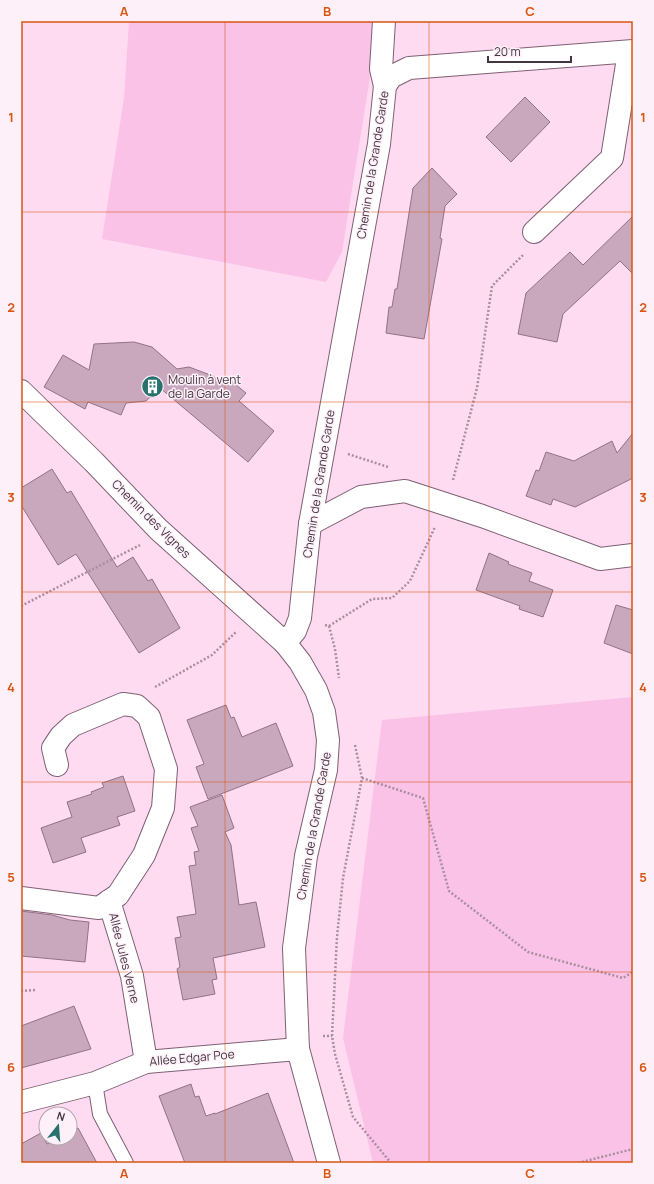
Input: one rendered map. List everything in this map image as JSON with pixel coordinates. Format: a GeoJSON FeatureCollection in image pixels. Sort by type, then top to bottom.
{"type":"FeatureCollection","features":[{"type":"Feature","properties":{"kind":"street"},"geometry":{"type":"LineString","coordinates":[[384,21],[381,69],[385,86]]}},
{"type":"Feature","properties":{"kind":"street","name":"Chemin de la Grande Garde"},"geometry":{"type":"LineString","coordinates":[[329,1163],[298,1049],[294,948],[306,856],[326,770],[328,740],[324,712],[316,690],[300,662],[286,643],[295,631],[300,618],[310,524],[379,144],[385,86],[391,77],[409,68],[631,51],[612,158],[534,232]]}},
{"type":"Feature","properties":{"kind":"street","name":"Chemin des Vignes"},"geometry":{"type":"LineString","coordinates":[[21,391],[94,462],[158,528],[207,574],[286,643]]}},
{"type":"Feature","properties":{"kind":"street"},"geometry":{"type":"LineString","coordinates":[[310,524],[361,497],[404,491],[600,558],[633,555]]}},
{"type":"Feature","properties":{"kind":"street"},"geometry":{"type":"LineString","coordinates":[[57,765],[53,748],[73,725],[123,704],[137,706]]}},
{"type":"Feature","properties":{"kind":"street","name":"Allée Jules Verne"},"geometry":{"type":"LineString","coordinates":[[21,898],[99,908],[118,895],[144,855],[163,808],[166,768],[149,717],[137,706]]}},
{"type":"Feature","properties":{"kind":"street","name":"Allée Jules Verne"},"geometry":{"type":"LineString","coordinates":[[110,901],[132,976],[146,1062]]}},
{"type":"Feature","properties":{"kind":"street","name":"Allée Edgar Poe"},"geometry":{"type":"LineString","coordinates":[[21,1102],[96,1083],[146,1062],[298,1049]]}},
{"type":"Feature","properties":{"kind":"lane"},"geometry":{"type":"LineString","coordinates":[[96,1083],[100,1114],[126,1163]]}},
{"type":"Feature","properties":{"kind":"path"},"geometry":{"type":"LineString","coordinates":[[300,618],[329,626],[372,599],[392,598],[410,581],[446,505],[477,388],[492,286],[527,250],[534,232]]}},
{"type":"Feature","properties":{"kind":"path"},"geometry":{"type":"LineString","coordinates":[[21,606],[144,542],[158,528]]}},
{"type":"Feature","properties":{"kind":"path"},"geometry":{"type":"LineString","coordinates":[[137,706],[147,692],[212,656],[254,614]]}},
{"type":"Feature","properties":{"kind":"path"},"geometry":{"type":"LineString","coordinates":[[329,626],[335,649],[340,681]]}},
{"type":"Feature","properties":{"kind":"path"},"geometry":{"type":"LineString","coordinates":[[354,740],[362,778],[343,878],[337,937],[332,1036],[335,1054],[353,1117],[391,1163]]}},
{"type":"Feature","properties":{"kind":"path"},"geometry":{"type":"LineString","coordinates":[[362,778],[423,798],[449,891],[528,952],[623,978],[633,972]]}},
{"type":"Feature","properties":{"kind":"path"},"geometry":{"type":"LineString","coordinates":[[21,991],[36,990]]}},
{"type":"Feature","properties":{"kind":"path"},"geometry":{"type":"LineString","coordinates":[[578,1163],[633,1149]]}},
{"type":"Feature","properties":{"kind":"shaded area"},"geometry":{"type":"Polygon","coordinates":[[[129,21],[379,21],[342,252],[326,282],[102,239],[124,98],[129,21]]]}},
{"type":"Feature","properties":{"kind":"shaded area"},"geometry":{"type":"Polygon","coordinates":[[[633,697],[633,1163],[373,1163],[343,1038],[382,720],[633,697]]]}},
{"type":"Feature","properties":{"kind":"building"},"geometry":{"type":"Polygon","coordinates":[[[525,97],[550,122],[511,162],[486,137],[525,97]]]}},
{"type":"Feature","properties":{"kind":"building"},"geometry":{"type":"Polygon","coordinates":[[[432,168],[457,194],[445,206],[440,238],[442,239],[424,339],[386,333],[389,307],[392,307],[395,289],[397,289],[413,188],[432,168]]]}},
{"type":"Feature","properties":{"kind":"building"},"geometry":{"type":"Polygon","coordinates":[[[633,216],[633,274],[620,261],[563,314],[557,342],[518,334],[526,293],[570,252],[583,265],[633,216]]]}},
{"type":"Feature","properties":{"kind":"building"},"geometry":{"type":"Polygon","coordinates":[[[134,342],[152,347],[177,369],[189,367],[213,376],[220,382],[225,376],[246,393],[239,401],[274,431],[248,462],[160,388],[146,401],[126,403],[121,415],[88,402],[85,409],[44,387],[63,355],[89,370],[94,344],[134,342]]]}},
{"type":"Feature","properties":{"kind":"building"},"geometry":{"type":"Polygon","coordinates":[[[633,433],[633,478],[575,507],[553,499],[551,505],[526,496],[536,470],[539,471],[546,452],[574,461],[612,441],[617,453],[633,433]]]}},
{"type":"Feature","properties":{"kind":"building"},"geometry":{"type":"Polygon","coordinates":[[[52,469],[67,493],[71,491],[117,567],[133,557],[148,581],[152,579],[180,628],[139,653],[76,554],[58,565],[21,505],[21,488],[52,469]]]}},
{"type":"Feature","properties":{"kind":"building"},"geometry":{"type":"Polygon","coordinates":[[[489,553],[509,562],[508,564],[532,573],[529,581],[553,590],[543,617],[519,609],[520,606],[476,590],[489,553]]]}},
{"type":"Feature","properties":{"kind":"building"},"geometry":{"type":"Polygon","coordinates":[[[616,605],[633,610],[633,654],[604,643],[616,605]]]}},
{"type":"Feature","properties":{"kind":"building"},"geometry":{"type":"Polygon","coordinates":[[[226,705],[231,718],[234,717],[242,737],[276,723],[293,766],[208,799],[196,767],[204,764],[187,720],[226,705]]]}},
{"type":"Feature","properties":{"kind":"building"},"geometry":{"type":"Polygon","coordinates":[[[123,776],[135,811],[117,817],[120,825],[81,838],[86,852],[53,863],[41,828],[72,817],[67,802],[92,794],[91,792],[104,787],[102,783],[123,776]]]}},
{"type":"Feature","properties":{"kind":"building"},"geometry":{"type":"Polygon","coordinates":[[[222,795],[234,828],[225,832],[231,845],[239,905],[256,902],[265,947],[213,958],[217,979],[212,980],[215,994],[183,1000],[177,969],[180,967],[175,938],[181,937],[177,917],[196,914],[189,866],[196,865],[194,852],[199,851],[191,828],[198,826],[190,807],[222,795]]]}},
{"type":"Feature","properties":{"kind":"building"},"geometry":{"type":"Polygon","coordinates":[[[21,911],[89,922],[85,962],[21,956],[21,911]]]}},
{"type":"Feature","properties":{"kind":"building"},"geometry":{"type":"Polygon","coordinates":[[[74,1006],[91,1049],[21,1068],[21,1026],[74,1006]]]}},
{"type":"Feature","properties":{"kind":"building"},"geometry":{"type":"Polygon","coordinates":[[[191,1084],[195,1097],[199,1096],[206,1116],[215,1114],[268,1093],[294,1163],[185,1163],[159,1096],[191,1084]]]}},
{"type":"Feature","properties":{"kind":"building"},"geometry":{"type":"Polygon","coordinates":[[[78,1128],[97,1163],[21,1163],[21,1144],[38,1135],[38,1146],[78,1146],[78,1128]]]}},
{"type":"Feature","properties":{"kind":"place","name":"Moulin à vent de la Garde"},"geometry":{"type":"Point","coordinates":[153,387]}}]}
